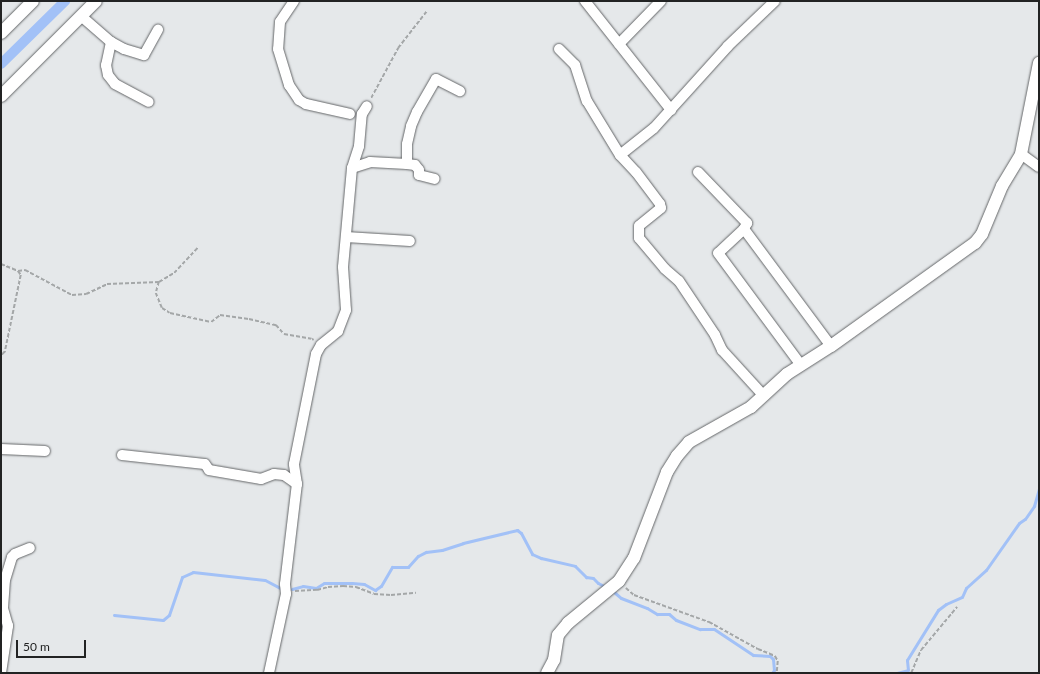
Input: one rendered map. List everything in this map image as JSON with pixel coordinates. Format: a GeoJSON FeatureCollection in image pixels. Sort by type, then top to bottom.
{"type":"FeatureCollection","features":[{"type":"Feature","properties":{"kind":"street"},"geometry":{"type":"LineString","coordinates":[[1,33],[33,1]]}},
{"type":"Feature","properties":{"kind":"street"},"geometry":{"type":"LineString","coordinates":[[1,96],[96,1]]}},
{"type":"Feature","properties":{"kind":"street"},"geometry":{"type":"LineString","coordinates":[[294,1],[280,22],[278,49],[289,85],[299,100],[306,104],[350,114]]}},
{"type":"Feature","properties":{"kind":"street"},"geometry":{"type":"LineString","coordinates":[[585,1],[671,110]]}},
{"type":"Feature","properties":{"kind":"street"},"geometry":{"type":"LineString","coordinates":[[619,44],[661,1]]}},
{"type":"Feature","properties":{"kind":"street"},"geometry":{"type":"LineString","coordinates":[[620,155],[654,128],[728,46],[775,1]]}},
{"type":"Feature","properties":{"kind":"street"},"geometry":{"type":"LineString","coordinates":[[81,16],[111,42],[124,49],[144,55],[158,30]]}},
{"type":"Feature","properties":{"kind":"street"},"geometry":{"type":"LineString","coordinates":[[111,42],[106,65],[108,75],[115,84],[149,102]]}},
{"type":"Feature","properties":{"kind":"street"},"geometry":{"type":"LineString","coordinates":[[559,49],[575,65],[587,101],[620,155],[636,172],[660,204],[661,208],[639,226],[639,238],[665,269],[679,281],[714,334],[722,350],[764,396]]}},
{"type":"Feature","properties":{"kind":"street"},"geometry":{"type":"LineString","coordinates":[[547,673],[554,660],[558,635],[568,623],[619,581],[634,558],[667,472],[677,456],[689,442],[752,407],[787,374],[831,346],[975,243],[982,234],[1002,186],[1021,154],[1039,64]]}},
{"type":"Feature","properties":{"kind":"street"},"geometry":{"type":"LineString","coordinates":[[407,164],[407,144],[411,126],[417,112],[436,79],[460,91]]}},
{"type":"Feature","properties":{"kind":"street"},"geometry":{"type":"LineString","coordinates":[[269,673],[286,594],[285,584],[296,484],[294,464],[316,354],[321,345],[338,331],[346,310],[343,267],[352,168],[359,146],[362,114],[367,106]]}},
{"type":"Feature","properties":{"kind":"street"},"geometry":{"type":"LineString","coordinates":[[1021,154],[1039,167]]}},
{"type":"Feature","properties":{"kind":"street"},"geometry":{"type":"LineString","coordinates":[[352,168],[370,162],[415,165],[419,170],[419,175],[435,179]]}},
{"type":"Feature","properties":{"kind":"street"},"geometry":{"type":"LineString","coordinates":[[698,172],[747,223],[744,229],[718,253],[801,365]]}},
{"type":"Feature","properties":{"kind":"street"},"geometry":{"type":"LineString","coordinates":[[744,229],[831,346]]}},
{"type":"Feature","properties":{"kind":"street"},"geometry":{"type":"LineString","coordinates":[[346,237],[410,241]]}},
{"type":"Feature","properties":{"kind":"street"},"geometry":{"type":"LineString","coordinates":[[1,449],[45,451]]}},
{"type":"Feature","properties":{"kind":"street"},"geometry":{"type":"LineString","coordinates":[[122,455],[206,464],[209,470],[261,479],[274,474],[284,475],[296,484]]}},
{"type":"Feature","properties":{"kind":"street"},"geometry":{"type":"LineString","coordinates":[[1,673],[8,626],[2,608],[5,580],[12,558],[15,554],[30,548]]}},
{"type":"Feature","properties":{"kind":"path"},"geometry":{"type":"LineString","coordinates":[[367,106],[398,48],[426,12]]}},
{"type":"Feature","properties":{"kind":"path"},"geometry":{"type":"LineString","coordinates":[[1,264],[18,270],[25,270],[72,295],[86,294],[107,284],[159,282],[174,273],[198,247]]}},
{"type":"Feature","properties":{"kind":"path"},"geometry":{"type":"LineString","coordinates":[[1,356],[5,352],[21,275],[18,270]]}},
{"type":"Feature","properties":{"kind":"path"},"geometry":{"type":"LineString","coordinates":[[159,282],[156,293],[162,308],[170,313],[211,322],[220,314],[276,325],[284,334],[312,339],[316,345],[316,354]]}},
{"type":"Feature","properties":{"kind":"path"},"geometry":{"type":"LineString","coordinates":[[619,581],[634,595],[709,622],[758,649],[775,656],[778,661],[777,673]]}},
{"type":"Feature","properties":{"kind":"path"},"geometry":{"type":"LineString","coordinates":[[286,594],[294,591],[317,590],[328,587],[344,586],[356,587],[374,594],[392,595],[416,593]]}},
{"type":"Feature","properties":{"kind":"path"},"geometry":{"type":"LineString","coordinates":[[911,673],[921,650],[957,607]]}},
{"type":"Feature","properties":{"kind":"waterway"},"geometry":{"type":"LineString","coordinates":[[1,64],[65,1]]}},
{"type":"Feature","properties":{"kind":"waterway"},"geometry":{"type":"LineString","coordinates":[[897,673],[908,670],[907,660],[938,610],[946,604],[962,597],[966,588],[986,570],[1019,523],[1025,519],[1034,506],[1039,489]]}},
{"type":"Feature","properties":{"kind":"waterway"},"geometry":{"type":"LineString","coordinates":[[292,589],[303,586],[316,588],[324,583],[352,583],[364,584],[375,590],[381,586],[392,567],[408,567],[418,556],[426,552],[442,550],[463,543],[517,530],[521,533],[532,554],[541,558],[575,566],[586,577],[593,578],[598,583],[606,587]]}},
{"type":"Feature","properties":{"kind":"waterway"},"geometry":{"type":"LineString","coordinates":[[114,615],[163,620],[169,615],[182,577],[193,572],[265,580],[282,589]]}},
{"type":"Feature","properties":{"kind":"waterway"},"geometry":{"type":"LineString","coordinates":[[614,592],[621,598],[647,608],[657,614],[669,614],[676,620],[700,629],[714,629],[753,655],[770,656],[773,659],[774,670],[772,673]]}}]}
